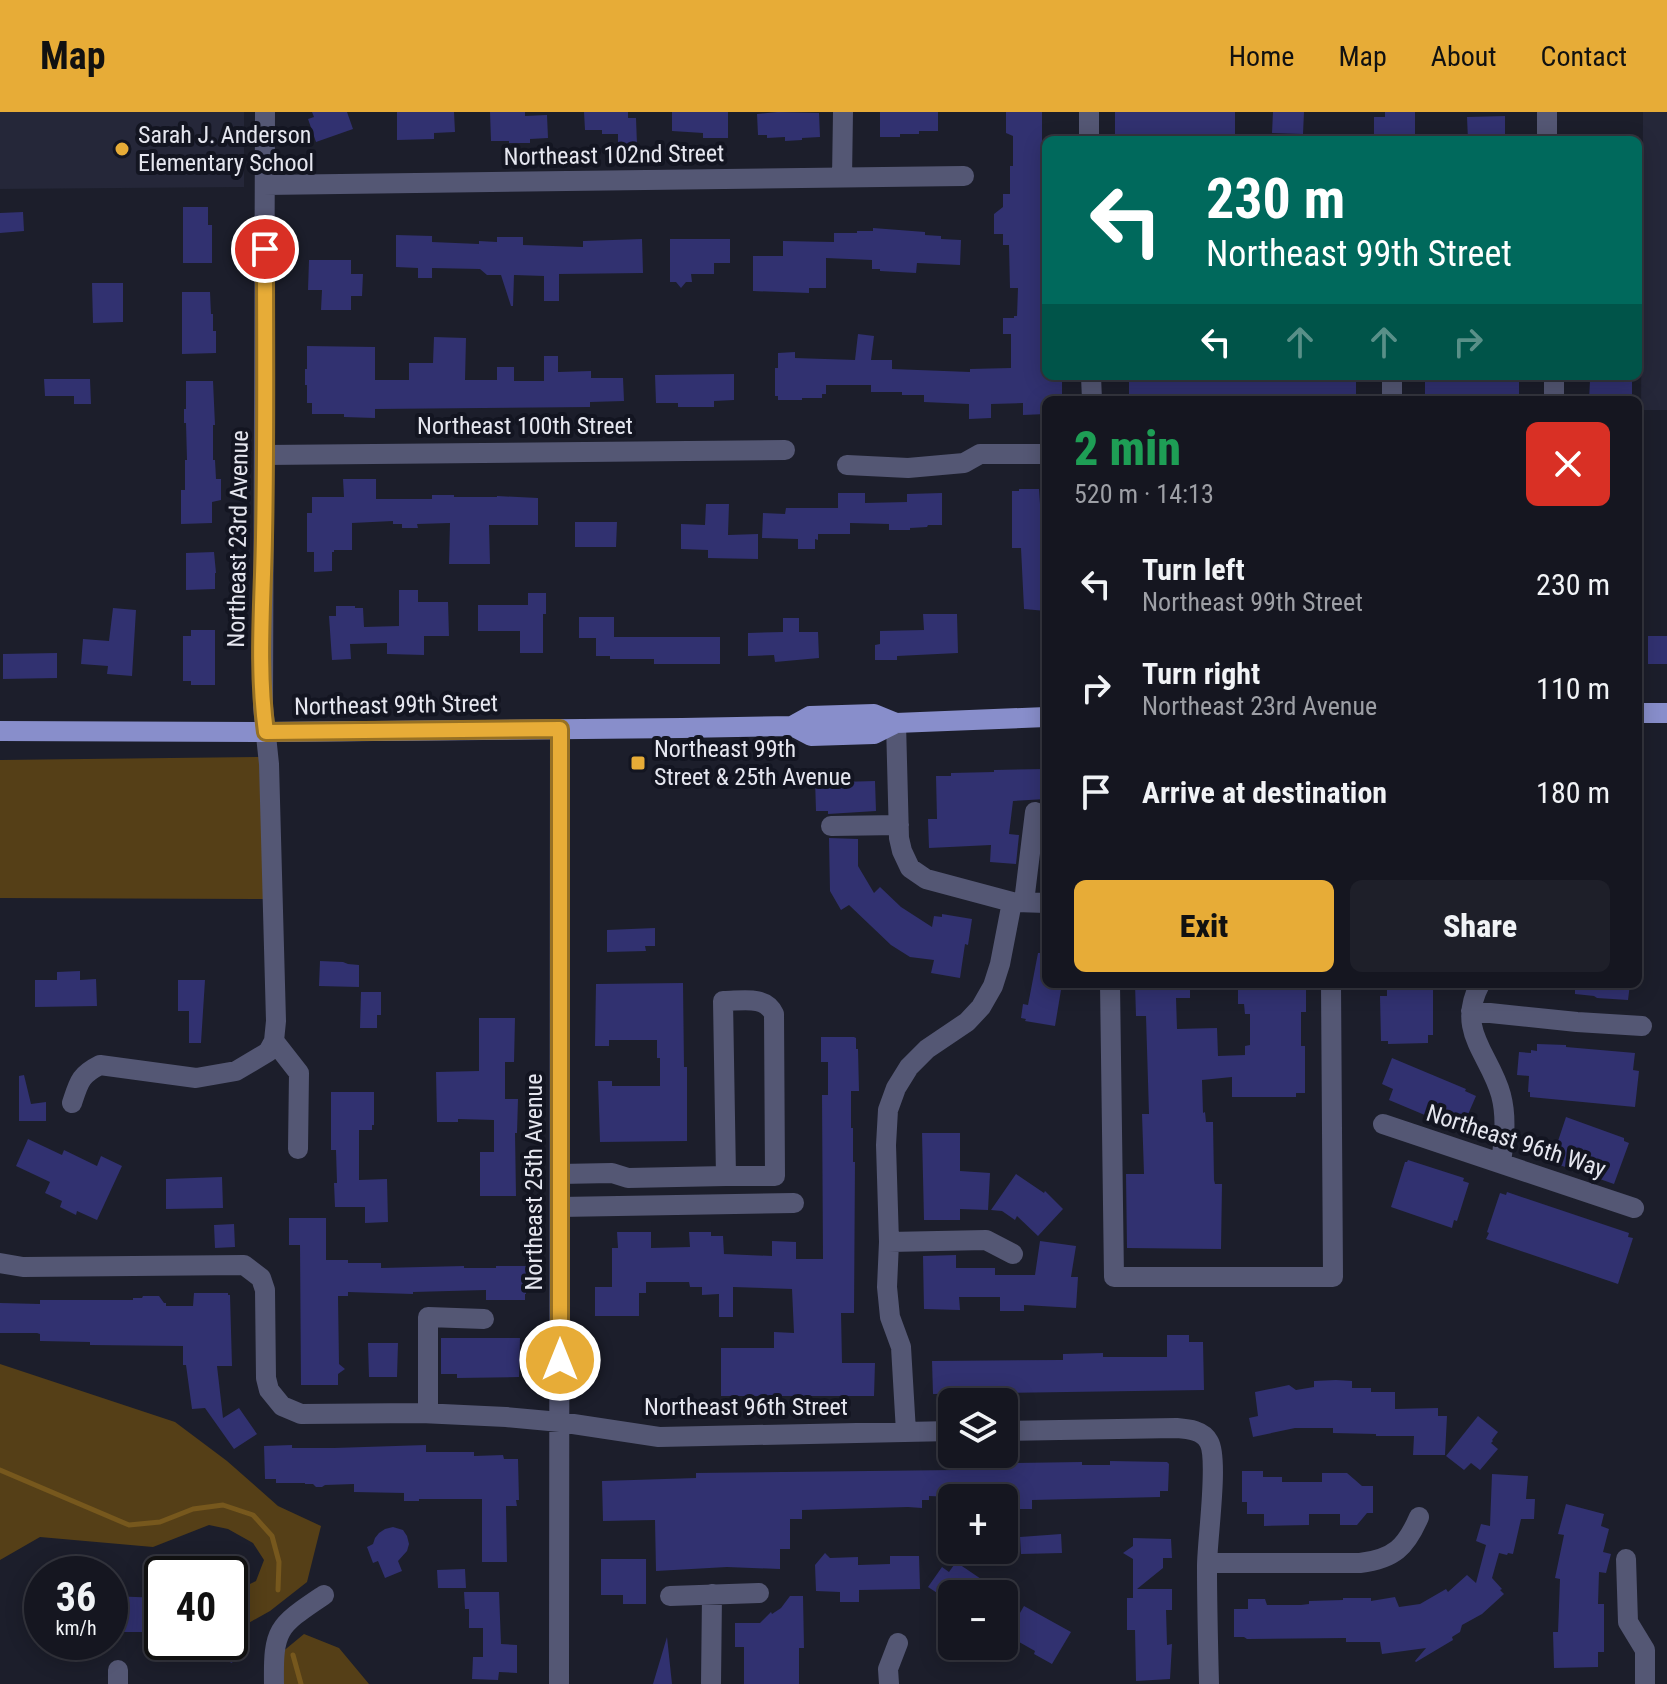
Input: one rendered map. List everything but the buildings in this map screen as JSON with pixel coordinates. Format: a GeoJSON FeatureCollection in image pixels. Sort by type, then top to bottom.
{"type":"FeatureCollection","features":[{"type":"Feature","properties":{"kind":"main road"},"geometry":{"type":"LineString","coordinates":[[1642,713],[1667,713]]}},
{"type":"Feature","properties":{"kind":"main road","name":"Northeast 99th Street"},"geometry":{"type":"LineString","coordinates":[[0,731],[266,732],[792,726],[811,736],[874,734],[896,723],[1042,717]]}},
{"type":"Feature","properties":{"kind":"street","name":"Northeast 23rd Avenue"},"geometry":{"type":"LineString","coordinates":[[265,112],[262,605],[263,707],[269,764],[274,1041]]}},
{"type":"Feature","properties":{"kind":"street"},"geometry":{"type":"LineString","coordinates":[[842,178],[843,112]]}},
{"type":"Feature","properties":{"kind":"street"},"geometry":{"type":"LineString","coordinates":[[1089,112],[1089,136]]}},
{"type":"Feature","properties":{"kind":"street"},"geometry":{"type":"LineString","coordinates":[[1547,112],[1547,136]]}},
{"type":"Feature","properties":{"kind":"street","name":"Northeast 102nd Street"},"geometry":{"type":"LineString","coordinates":[[265,185],[964,176]]}},
{"type":"Feature","properties":{"kind":"street","name":"Northeast 100th Street"},"geometry":{"type":"LineString","coordinates":[[265,455],[785,450]]}},
{"type":"Feature","properties":{"kind":"street"},"geometry":{"type":"LineString","coordinates":[[847,465],[908,468],[964,463],[980,454],[1042,454]]}},
{"type":"Feature","properties":{"kind":"street"},"geometry":{"type":"LineString","coordinates":[[896,723],[899,825],[902,851],[910,868],[926,879],[1018,902],[1042,903]]}},
{"type":"Feature","properties":{"kind":"street","name":"Northeast 25th Avenue"},"geometry":{"type":"LineString","coordinates":[[559,1684],[560,729]]}},
{"type":"Feature","properties":{"kind":"street"},"geometry":{"type":"LineString","coordinates":[[906,1432],[901,1347],[890,1317],[887,1287],[888,1110],[896,1088],[909,1067],[927,1049],[967,1022],[981,1007],[993,986],[1018,902],[1035,812]]}},
{"type":"Feature","properties":{"kind":"street"},"geometry":{"type":"LineString","coordinates":[[831,826],[899,825]]}},
{"type":"Feature","properties":{"kind":"street"},"geometry":{"type":"LineString","coordinates":[[1110,988],[1114,1277],[1333,1277],[1331,988]]}},
{"type":"Feature","properties":{"kind":"street"},"geometry":{"type":"LineString","coordinates":[[1479,988],[1471,1011],[1476,1043],[1502,1099],[1506,1129],[1501,1163]]}},
{"type":"Feature","properties":{"kind":"street"},"geometry":{"type":"LineString","coordinates":[[560,1174],[612,1173],[628,1178],[775,1176],[774,1014],[770,1006],[759,1000],[723,1001],[726,1176]]}},
{"type":"Feature","properties":{"kind":"street"},"geometry":{"type":"LineString","coordinates":[[1471,1011],[1642,1026]]}},
{"type":"Feature","properties":{"kind":"street"},"geometry":{"type":"LineString","coordinates":[[72,1103],[82,1077],[100,1065],[196,1078],[236,1071],[268,1052],[274,1041],[299,1073],[298,1149]]}},
{"type":"Feature","properties":{"kind":"street","name":"Northeast 96th Way"},"geometry":{"type":"LineString","coordinates":[[1383,1124],[1634,1208]]}},
{"type":"Feature","properties":{"kind":"street"},"geometry":{"type":"LineString","coordinates":[[560,1207],[794,1203]]}},
{"type":"Feature","properties":{"kind":"street"},"geometry":{"type":"LineString","coordinates":[[889,1242],[986,1240],[1013,1254]]}},
{"type":"Feature","properties":{"kind":"street","name":"Northeast 96th Street"},"geometry":{"type":"LineString","coordinates":[[0,1263],[23,1267],[244,1265],[261,1278],[265,1290],[266,1378],[269,1390],[282,1406],[301,1414],[428,1413],[560,1422],[659,1437],[938,1431]]}},
{"type":"Feature","properties":{"kind":"street"},"geometry":{"type":"LineString","coordinates":[[428,1413],[428,1317],[484,1319]]}},
{"type":"Feature","properties":{"kind":"street"},"geometry":{"type":"LineString","coordinates":[[1018,1431],[1176,1428],[1188,1429],[1210,1443],[1213,1461],[1207,1563],[1209,1684]]}},
{"type":"Feature","properties":{"kind":"street"},"geometry":{"type":"LineString","coordinates":[[1207,1563],[1375,1561],[1402,1546],[1412,1535],[1419,1517]]}},
{"type":"Feature","properties":{"kind":"street"},"geometry":{"type":"LineString","coordinates":[[1626,1559],[1628,1622],[1645,1650],[1645,1684]]}},
{"type":"Feature","properties":{"kind":"street"},"geometry":{"type":"LineString","coordinates":[[670,1596],[759,1593]]}},
{"type":"Feature","properties":{"kind":"street"},"geometry":{"type":"LineString","coordinates":[[711,1684],[712,1594]]}},
{"type":"Feature","properties":{"kind":"street"},"geometry":{"type":"LineString","coordinates":[[274,1684],[277,1637],[292,1617],[324,1595]]}},
{"type":"Feature","properties":{"kind":"street"},"geometry":{"type":"LineString","coordinates":[[889,1684],[888,1669],[898,1643]]}},
{"type":"Feature","properties":{"kind":"shaded area","name":"Sarah J. Anderson Elementary School"},"geometry":{"type":"Polygon","coordinates":[[[0,112],[244,112],[244,187],[0,189],[0,112]]]}},
{"type":"Feature","properties":{"kind":"shaded area"},"geometry":{"type":"Polygon","coordinates":[[[1643,112],[1667,112],[1667,410],[1642,410],[1643,112]]]}},
{"type":"Feature","properties":{"kind":"shaded area"},"geometry":{"type":"Polygon","coordinates":[[[261,757],[269,899],[0,898],[0,760],[261,757]]]}},
{"type":"Feature","properties":{"kind":"shaded area"},"geometry":{"type":"Polygon","coordinates":[[[0,1364],[175,1422],[227,1461],[278,1506],[321,1526],[307,1582],[270,1611],[248,1623],[248,1585],[256,1581],[264,1560],[253,1543],[228,1529],[209,1525],[153,1547],[40,1537],[0,1560],[0,1364]]]}},
{"type":"Feature","properties":{"kind":"shaded area"},"geometry":{"type":"Polygon","coordinates":[[[304,1634],[339,1648],[369,1684],[281,1684],[281,1653],[304,1634]]]}},
{"type":"Feature","properties":{"kind":"waterway"},"geometry":{"type":"LineString","coordinates":[[0,1470],[129,1525],[160,1522],[193,1509],[223,1505],[253,1515],[272,1536],[279,1562],[278,1590]]}},
{"type":"Feature","properties":{"kind":"waterway"},"geometry":{"type":"LineString","coordinates":[[293,1655],[301,1684]]}},
{"type":"Feature","properties":{"kind":"place","name":"Sarah J. Anderson Elementary School"},"geometry":{"type":"Point","coordinates":[122,149]}},
{"type":"Feature","properties":{"kind":"place","name":"Northeast 99th Street & 25th Avenue"},"geometry":{"type":"Point","coordinates":[638,763]}},
{"type":"Feature","properties":{"kind":"route"},"geometry":{"type":"LineString","coordinates":[[265,249],[262,605],[266,732],[560,729],[560,1360]]}}]}
